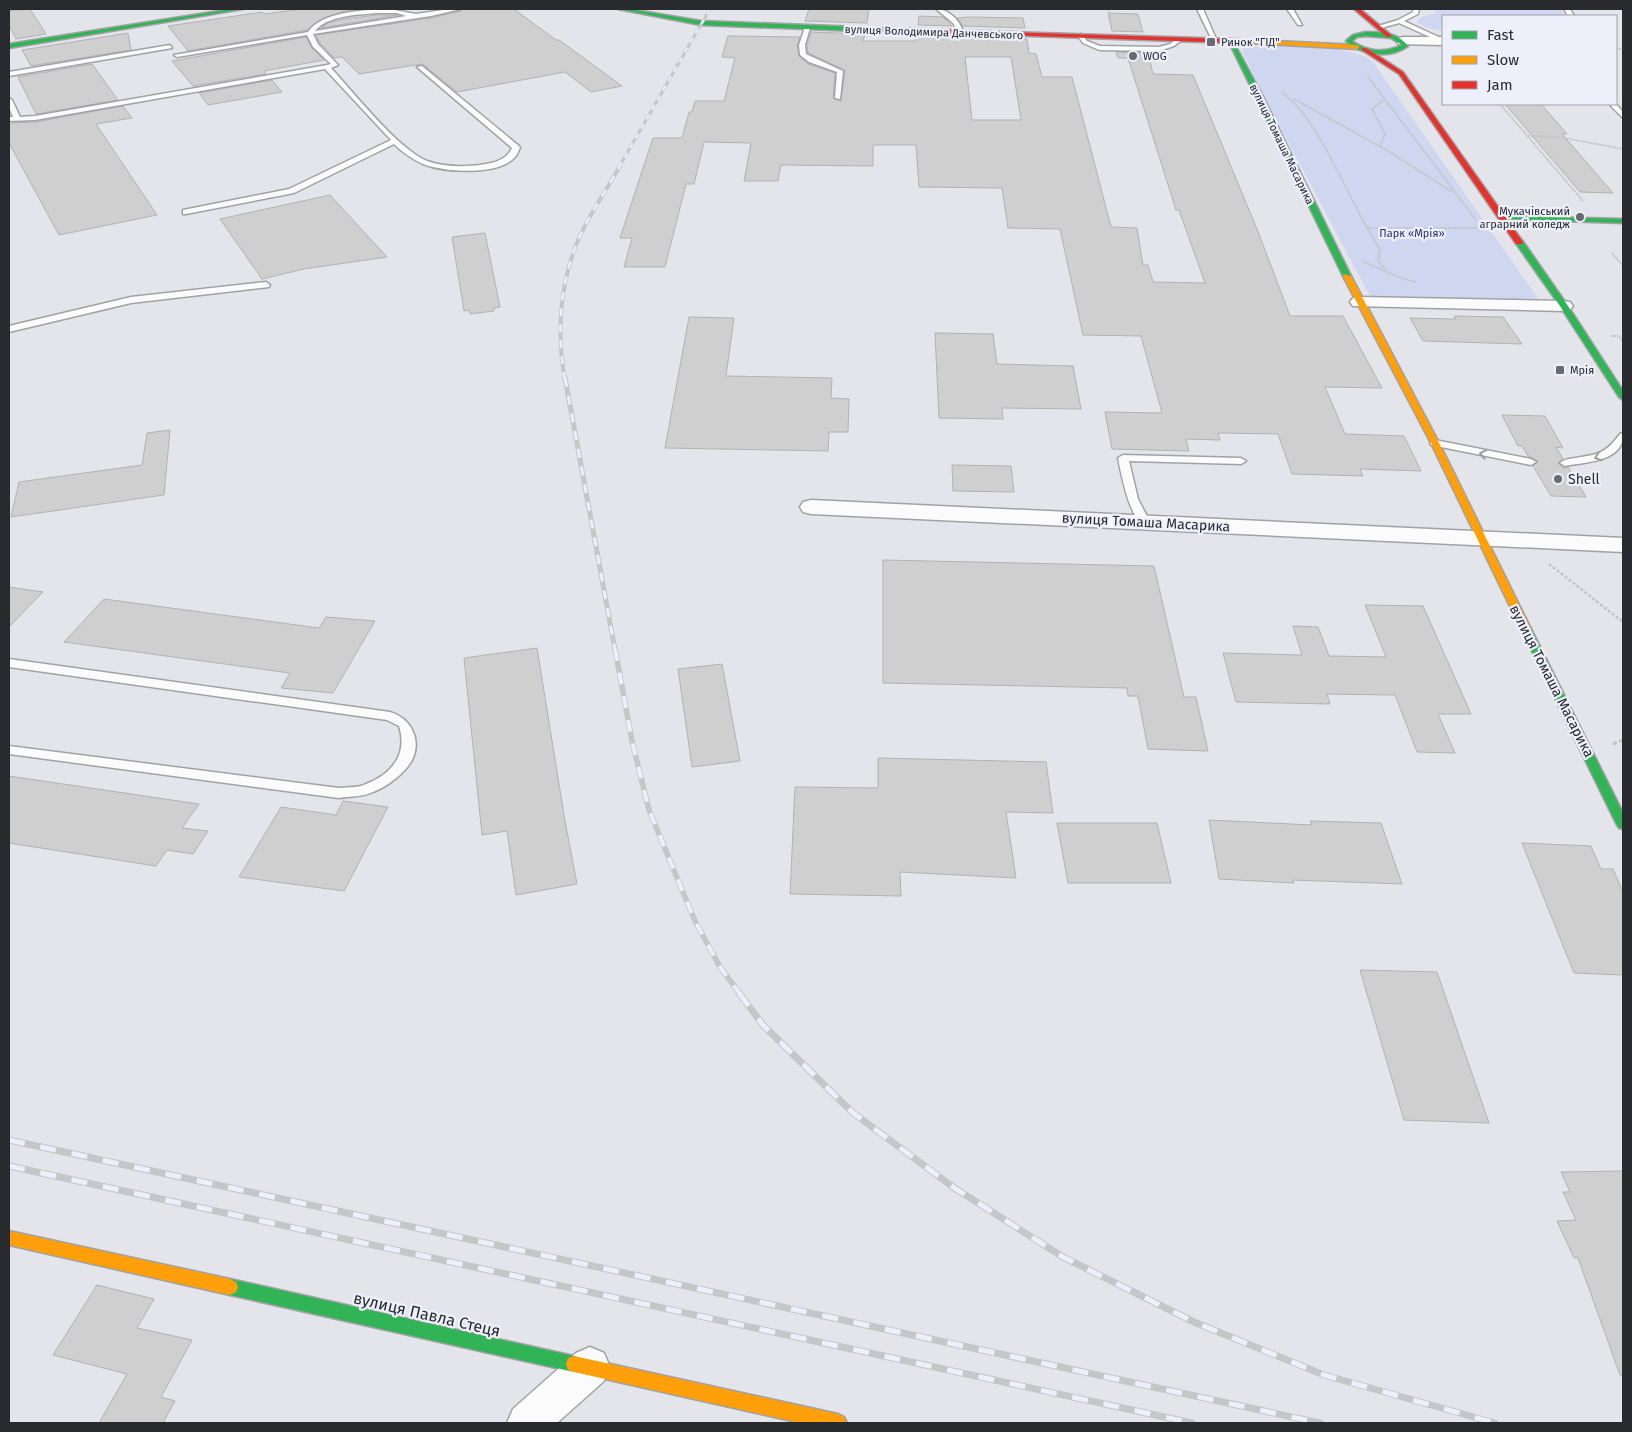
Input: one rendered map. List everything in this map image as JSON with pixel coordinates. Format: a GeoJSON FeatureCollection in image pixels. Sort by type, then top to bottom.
{"type":"FeatureCollection","features":[{"type":"Feature","properties":{"kind":"street"},"geometry":{"type":"LineString","coordinates":[[9,46],[240,9]]}},
{"type":"Feature","properties":{"kind":"street","name":"вулиця Володимира Данчевського"},"geometry":{"type":"LineString","coordinates":[[621,9],[701,23],[807,28],[1230,41],[1358,42]]}},
{"type":"Feature","properties":{"kind":"street"},"geometry":{"type":"LineString","coordinates":[[1352,9],[1360,27],[1358,42]]}},
{"type":"Feature","properties":{"kind":"street"},"geometry":{"type":"LineString","coordinates":[[1357,9],[1400,46]]}},
{"type":"Feature","properties":{"kind":"street"},"geometry":{"type":"LineString","coordinates":[[1358,42],[1389,36]]}},
{"type":"Feature","properties":{"kind":"street","name":"вулиця Томаша Масарика"},"geometry":{"type":"LineString","coordinates":[[1230,41],[1359,302],[1435,443],[1623,825]]}},
{"type":"Feature","properties":{"kind":"street"},"geometry":{"type":"LineString","coordinates":[[1358,42],[1379,52],[1400,46],[1442,41]]}},
{"type":"Feature","properties":{"kind":"street"},"geometry":{"type":"LineString","coordinates":[[1358,42],[1401,73]]}},
{"type":"Feature","properties":{"kind":"street"},"geometry":{"type":"LineString","coordinates":[[1400,46],[1397,59],[1401,73],[1564,306],[1623,397]]}},
{"type":"Feature","properties":{"kind":"street"},"geometry":{"type":"LineString","coordinates":[[1501,217],[1623,221]]}},
{"type":"Feature","properties":{"kind":"street"},"geometry":{"type":"LineString","coordinates":[[1359,302],[1564,306]]}},
{"type":"Feature","properties":{"kind":"street","name":"вулиця Томаша Масарика"},"geometry":{"type":"LineString","coordinates":[[811,507],[1623,545]]}},
{"type":"Feature","properties":{"kind":"street","name":"вулиця Павла Стеця"},"geometry":{"type":"LineString","coordinates":[[9,1238],[838,1423]]}},
{"type":"Feature","properties":{"kind":"street"},"geometry":{"type":"LineString","coordinates":[[528,1423],[590,1367]]}},
{"type":"Feature","properties":{"kind":"lane"},"geometry":{"type":"LineString","coordinates":[[177,55],[458,9]]}},
{"type":"Feature","properties":{"kind":"lane"},"geometry":{"type":"LineString","coordinates":[[939,9],[951,17],[960,28],[961,33]]}},
{"type":"Feature","properties":{"kind":"lane"},"geometry":{"type":"LineString","coordinates":[[1200,9],[1215,40]]}},
{"type":"Feature","properties":{"kind":"lane"},"geometry":{"type":"LineString","coordinates":[[1290,9],[1300,24]]}},
{"type":"Feature","properties":{"kind":"lane"},"geometry":{"type":"LineString","coordinates":[[1378,28],[1400,21],[1416,13],[1416,9]]}},
{"type":"Feature","properties":{"kind":"lane"},"geometry":{"type":"LineString","coordinates":[[9,119],[35,118],[336,66],[311,40],[310,33],[315,25],[326,20],[383,11],[399,11],[414,16]]}},
{"type":"Feature","properties":{"kind":"lane"},"geometry":{"type":"LineString","coordinates":[[1400,21],[1442,41]]}},
{"type":"Feature","properties":{"kind":"lane"},"geometry":{"type":"LineString","coordinates":[[807,28],[802,45],[802,55],[833,66],[840,71],[838,98]]}},
{"type":"Feature","properties":{"kind":"lane"},"geometry":{"type":"LineString","coordinates":[[9,74],[170,47]]}},
{"type":"Feature","properties":{"kind":"lane"},"geometry":{"type":"LineString","coordinates":[[326,67],[394,141],[416,159],[431,165],[450,168],[475,167],[496,163],[511,157],[516,148],[420,67]]}},
{"type":"Feature","properties":{"kind":"lane"},"geometry":{"type":"LineString","coordinates":[[9,100],[17,118]]}},
{"type":"Feature","properties":{"kind":"lane"},"geometry":{"type":"LineString","coordinates":[[1613,105],[1623,116]]}},
{"type":"Feature","properties":{"kind":"lane"},"geometry":{"type":"LineString","coordinates":[[186,212],[292,190],[394,141]]}},
{"type":"Feature","properties":{"kind":"lane"},"geometry":{"type":"LineString","coordinates":[[9,329],[131,300],[266,285]]}},
{"type":"Feature","properties":{"kind":"lane"},"geometry":{"type":"LineString","coordinates":[[1565,463],[1598,457],[1613,450],[1623,436]]}},
{"type":"Feature","properties":{"kind":"lane"},"geometry":{"type":"LineString","coordinates":[[1435,443],[1531,462]]}},
{"type":"Feature","properties":{"kind":"lane"},"geometry":{"type":"LineString","coordinates":[[1145,522],[1133,499],[1123,458],[1241,461]]}},
{"type":"Feature","properties":{"kind":"lane"},"geometry":{"type":"LineString","coordinates":[[9,663],[390,716],[404,724],[409,738],[406,759],[391,775],[369,789],[339,793],[9,750]]}},
{"type":"Feature","properties":{"kind":"path"},"geometry":{"type":"LineString","coordinates":[[1367,75],[1482,228],[1367,228]]}},
{"type":"Feature","properties":{"kind":"path"},"geometry":{"type":"LineString","coordinates":[[1248,76],[1263,80],[1291,98],[1380,147],[1455,193]]}},
{"type":"Feature","properties":{"kind":"path"},"geometry":{"type":"LineString","coordinates":[[1291,98],[1307,119],[1334,164],[1380,249],[1378,260],[1385,270]]}},
{"type":"Feature","properties":{"kind":"path"},"geometry":{"type":"LineString","coordinates":[[1380,147],[1385,134],[1372,109],[1385,99]]}},
{"type":"Feature","properties":{"kind":"path"},"geometry":{"type":"LineString","coordinates":[[1501,105],[1599,220]]}},
{"type":"Feature","properties":{"kind":"path"},"geometry":{"type":"LineString","coordinates":[[1527,136],[1559,137],[1623,149]]}},
{"type":"Feature","properties":{"kind":"path"},"geometry":{"type":"LineString","coordinates":[[1612,253],[1623,266]]}},
{"type":"Feature","properties":{"kind":"path"},"geometry":{"type":"LineString","coordinates":[[1605,336],[1619,336],[1623,342]]}},
{"type":"Feature","properties":{"kind":"path"},"geometry":{"type":"LineString","coordinates":[[1530,540],[1536,552],[1623,622]]}},
{"type":"Feature","properties":{"kind":"green space"},"geometry":{"type":"Polygon","coordinates":[[[1434,9],[1560,9],[1563,15],[1442,15],[1442,31],[1427,28],[1416,22],[1422,17],[1436,13],[1434,9]]]}},
{"type":"Feature","properties":{"kind":"green space","name":"Парк «Мрія»"},"geometry":{"type":"Polygon","coordinates":[[[1240,46],[1329,48],[1362,56],[1373,62],[1541,303],[1371,298],[1263,95],[1240,46]]]}},
{"type":"Feature","properties":{"kind":"building"},"geometry":{"type":"Polygon","coordinates":[[[30,9],[46,34],[16,39],[9,25],[9,11],[30,9]]]}},
{"type":"Feature","properties":{"kind":"building"},"geometry":{"type":"Polygon","coordinates":[[[301,9],[363,9],[345,11],[323,18],[307,30],[188,51],[168,26],[262,12],[264,14],[301,9]]]}},
{"type":"Feature","properties":{"kind":"building"},"geometry":{"type":"Polygon","coordinates":[[[463,9],[514,9],[622,86],[591,92],[565,72],[457,92],[422,64],[359,74],[342,57],[334,58],[320,43],[316,35],[431,18],[463,9]]]}},
{"type":"Feature","properties":{"kind":"building"},"geometry":{"type":"Polygon","coordinates":[[[809,9],[869,9],[867,23],[805,21],[809,9]]]}},
{"type":"Feature","properties":{"kind":"building"},"geometry":{"type":"Polygon","coordinates":[[[1108,13],[1138,14],[1143,32],[1112,31],[1108,13]]]}},
{"type":"Feature","properties":{"kind":"building"},"geometry":{"type":"Polygon","coordinates":[[[377,15],[398,15],[321,28],[328,23],[344,19],[377,15]]]}},
{"type":"Feature","properties":{"kind":"building"},"geometry":{"type":"Polygon","coordinates":[[[919,16],[943,17],[952,26],[918,25],[919,16]]]}},
{"type":"Feature","properties":{"kind":"building"},"geometry":{"type":"Polygon","coordinates":[[[957,18],[1023,18],[1025,28],[963,26],[957,18]]]}},
{"type":"Feature","properties":{"kind":"building"},"geometry":{"type":"Polygon","coordinates":[[[811,32],[865,34],[863,41],[915,41],[916,36],[1027,39],[1029,53],[1036,54],[1042,77],[1072,77],[1111,227],[1137,228],[1143,265],[1148,265],[1153,282],[1205,283],[1179,210],[1176,210],[1128,58],[1118,58],[1116,52],[1148,53],[1153,74],[1193,75],[1259,234],[1290,316],[1343,316],[1382,388],[1325,387],[1345,434],[1404,436],[1421,471],[1360,469],[1363,476],[1292,474],[1278,434],[1218,433],[1220,440],[1186,439],[1189,451],[1112,449],[1105,412],[1162,413],[1141,336],[1083,335],[1060,229],[1008,228],[1002,188],[919,187],[916,145],[873,145],[873,166],[781,165],[778,181],[744,181],[751,143],[704,142],[694,184],[686,184],[665,267],[624,267],[632,238],[620,238],[653,138],[682,138],[689,112],[692,112],[695,101],[724,101],[735,58],[722,57],[728,36],[800,37],[797,45],[799,56],[808,64],[835,73],[833,98],[841,101],[845,70],[808,53],[807,45],[811,32]],[[965,57],[972,120],[1021,120],[1011,57],[965,57]]]}},
{"type":"Feature","properties":{"kind":"building"},"geometry":{"type":"Polygon","coordinates":[[[128,33],[131,50],[31,66],[22,50],[128,33]]]}},
{"type":"Feature","properties":{"kind":"building"},"geometry":{"type":"Polygon","coordinates":[[[306,37],[312,48],[324,60],[264,71],[266,74],[193,86],[172,61],[306,37]]]}},
{"type":"Feature","properties":{"kind":"building"},"geometry":{"type":"Polygon","coordinates":[[[92,64],[118,100],[36,114],[18,77],[92,64]]]}},
{"type":"Feature","properties":{"kind":"building"},"geometry":{"type":"Polygon","coordinates":[[[272,80],[282,92],[208,105],[199,93],[272,80]]]}},
{"type":"Feature","properties":{"kind":"building"},"geometry":{"type":"Polygon","coordinates":[[[1506,105],[1542,105],[1567,134],[1562,134],[1613,193],[1580,192],[1506,105]]]}},
{"type":"Feature","properties":{"kind":"building"},"geometry":{"type":"Polygon","coordinates":[[[123,106],[132,118],[96,124],[157,215],[59,235],[9,143],[9,123],[35,122],[123,106]]]}},
{"type":"Feature","properties":{"kind":"building"},"geometry":{"type":"Polygon","coordinates":[[[330,195],[387,257],[304,269],[262,279],[220,219],[330,195]]]}},
{"type":"Feature","properties":{"kind":"building"},"geometry":{"type":"Polygon","coordinates":[[[485,233],[500,307],[494,308],[494,311],[470,314],[469,310],[464,311],[452,237],[485,233]]]}},
{"type":"Feature","properties":{"kind":"building"},"geometry":{"type":"Polygon","coordinates":[[[1454,316],[1503,317],[1522,344],[1423,341],[1410,318],[1456,319],[1454,316]]]}},
{"type":"Feature","properties":{"kind":"building"},"geometry":{"type":"Polygon","coordinates":[[[689,317],[734,318],[726,376],[832,378],[831,398],[849,399],[848,432],[829,432],[828,451],[665,448],[689,317]]]}},
{"type":"Feature","properties":{"kind":"building"},"geometry":{"type":"Polygon","coordinates":[[[935,333],[993,334],[997,364],[1073,366],[1081,409],[1002,408],[1003,419],[939,418],[935,333]]]}},
{"type":"Feature","properties":{"kind":"building"},"geometry":{"type":"Polygon","coordinates":[[[1502,415],[1545,416],[1563,448],[1556,447],[1563,459],[1558,463],[1564,468],[1568,467],[1586,497],[1551,496],[1533,466],[1538,461],[1528,456],[1522,446],[1518,446],[1502,415]]]}},
{"type":"Feature","properties":{"kind":"building"},"geometry":{"type":"Polygon","coordinates":[[[170,430],[164,495],[11,517],[19,482],[142,465],[147,433],[170,430]]]}},
{"type":"Feature","properties":{"kind":"building"},"geometry":{"type":"Polygon","coordinates":[[[952,465],[1011,466],[1014,492],[953,491],[952,465]]]}},
{"type":"Feature","properties":{"kind":"building"},"geometry":{"type":"Polygon","coordinates":[[[883,560],[1154,566],[1184,697],[1196,697],[1208,751],[1148,749],[1138,696],[1128,696],[1127,688],[883,683],[883,560]]]}},
{"type":"Feature","properties":{"kind":"building"},"geometry":{"type":"Polygon","coordinates":[[[9,587],[43,592],[9,627],[9,587]]]}},
{"type":"Feature","properties":{"kind":"building"},"geometry":{"type":"Polygon","coordinates":[[[104,599],[319,628],[326,617],[375,621],[333,693],[281,688],[290,673],[64,642],[104,599]]]}},
{"type":"Feature","properties":{"kind":"building"},"geometry":{"type":"Polygon","coordinates":[[[1365,605],[1423,606],[1471,714],[1438,714],[1455,753],[1417,752],[1395,695],[1327,694],[1330,704],[1236,702],[1223,653],[1302,655],[1293,626],[1318,627],[1329,656],[1386,657],[1365,605]]]}},
{"type":"Feature","properties":{"kind":"building"},"geometry":{"type":"Polygon","coordinates":[[[537,648],[577,884],[516,895],[507,831],[482,835],[464,658],[537,648]]]}},
{"type":"Feature","properties":{"kind":"building"},"geometry":{"type":"Polygon","coordinates":[[[722,664],[740,761],[692,767],[678,669],[722,664]]]}},
{"type":"Feature","properties":{"kind":"building"},"geometry":{"type":"Polygon","coordinates":[[[878,758],[1046,762],[1053,813],[1006,812],[1016,878],[900,872],[901,896],[790,894],[795,787],[878,788],[878,758]]]}},
{"type":"Feature","properties":{"kind":"building"},"geometry":{"type":"Polygon","coordinates":[[[9,776],[199,804],[182,828],[208,831],[193,854],[167,850],[156,866],[9,843],[9,776]]]}},
{"type":"Feature","properties":{"kind":"building"},"geometry":{"type":"Polygon","coordinates":[[[343,801],[388,807],[344,891],[239,877],[281,807],[336,815],[343,801]]]}},
{"type":"Feature","properties":{"kind":"building"},"geometry":{"type":"Polygon","coordinates":[[[1209,820],[1312,825],[1310,821],[1381,823],[1402,884],[1293,880],[1294,883],[1219,879],[1209,820]]]}},
{"type":"Feature","properties":{"kind":"building"},"geometry":{"type":"Polygon","coordinates":[[[1057,823],[1157,823],[1171,883],[1068,883],[1057,823]]]}},
{"type":"Feature","properties":{"kind":"building"},"geometry":{"type":"Polygon","coordinates":[[[1522,843],[1591,846],[1601,869],[1613,869],[1623,892],[1623,975],[1574,973],[1522,843]]]}},
{"type":"Feature","properties":{"kind":"building"},"geometry":{"type":"Polygon","coordinates":[[[1360,970],[1437,972],[1489,1123],[1404,1120],[1360,970]]]}},
{"type":"Feature","properties":{"kind":"building"},"geometry":{"type":"Polygon","coordinates":[[[1623,1171],[1623,1375],[1620,1375],[1578,1258],[1574,1258],[1557,1221],[1576,1220],[1563,1192],[1570,1192],[1561,1172],[1623,1171]]]}},
{"type":"Feature","properties":{"kind":"building"},"geometry":{"type":"Polygon","coordinates":[[[97,1285],[154,1299],[137,1328],[192,1340],[161,1397],[175,1401],[163,1423],[99,1423],[127,1374],[53,1355],[97,1285]]]}},
{"type":"Feature","properties":{"kind":"railway"},"geometry":{"type":"LineString","coordinates":[[619,167],[710,9]]}},
{"type":"Feature","properties":{"kind":"railway"},"geometry":{"type":"LineString","coordinates":[[565,380],[562,362],[561,325],[564,289],[568,270],[584,227],[620,166]]}},
{"type":"Feature","properties":{"kind":"railway"},"geometry":{"type":"LineString","coordinates":[[565,378],[615,650]]}},
{"type":"Feature","properties":{"kind":"railway"},"geometry":{"type":"LineString","coordinates":[[615,649],[632,741],[649,810],[695,921],[720,967],[740,994]]}},
{"type":"Feature","properties":{"kind":"railway"},"geometry":{"type":"LineString","coordinates":[[739,993],[763,1025],[852,1112],[953,1187],[1063,1257],[1194,1322],[1324,1375],[1495,1423]]}},
{"type":"Feature","properties":{"kind":"railway"},"geometry":{"type":"LineString","coordinates":[[9,1140],[1320,1423]]}},
{"type":"Feature","properties":{"kind":"railway"},"geometry":{"type":"LineString","coordinates":[[9,1166],[1192,1423]]}},
{"type":"Feature","properties":{"kind":"traffic: fast"},"geometry":{"type":"LineString","coordinates":[[9,46],[240,9]]}},
{"type":"Feature","properties":{"kind":"traffic: fast"},"geometry":{"type":"LineString","coordinates":[[621,9],[701,23],[884,30]]}},
{"type":"Feature","properties":{"kind":"traffic: fast"},"geometry":{"type":"LineString","coordinates":[[1366,34],[1393,36],[1405,46],[1391,51],[1376,52],[1362,49],[1349,41],[1355,36],[1366,34]]}},
{"type":"Feature","properties":{"kind":"traffic: fast"},"geometry":{"type":"LineString","coordinates":[[1230,41],[1260,97],[1347,276]]}},
{"type":"Feature","properties":{"kind":"traffic: fast"},"geometry":{"type":"LineString","coordinates":[[1501,217],[1623,221]]}},
{"type":"Feature","properties":{"kind":"traffic: fast"},"geometry":{"type":"LineString","coordinates":[[1519,242],[1564,306],[1623,397]]}},
{"type":"Feature","properties":{"kind":"traffic: fast"},"geometry":{"type":"LineString","coordinates":[[1526,629],[1623,825]]}},
{"type":"Feature","properties":{"kind":"traffic: fast"},"geometry":{"type":"LineString","coordinates":[[230,1287],[574,1364]]}},
{"type":"Feature","properties":{"kind":"traffic: slow"},"geometry":{"type":"LineString","coordinates":[[1232,41],[1357,47]]}},
{"type":"Feature","properties":{"kind":"traffic: slow"},"geometry":{"type":"LineString","coordinates":[[1347,276],[1435,443],[1526,629]]}},
{"type":"Feature","properties":{"kind":"traffic: slow"},"geometry":{"type":"LineString","coordinates":[[9,1238],[230,1287]]}},
{"type":"Feature","properties":{"kind":"traffic: slow"},"geometry":{"type":"LineString","coordinates":[[574,1364],[838,1423]]}},
{"type":"Feature","properties":{"kind":"traffic: jam"},"geometry":{"type":"LineString","coordinates":[[1357,9],[1389,36]]}},
{"type":"Feature","properties":{"kind":"traffic: jam"},"geometry":{"type":"LineString","coordinates":[[884,30],[1232,41]]}},
{"type":"Feature","properties":{"kind":"traffic: jam"},"geometry":{"type":"LineString","coordinates":[[1364,49],[1401,73],[1519,242]]}},
{"type":"Feature","properties":{"kind":"place","name":"Ринок \"ГІД\""},"geometry":{"type":"Point","coordinates":[1211,42]}},
{"type":"Feature","properties":{"kind":"place","name":"WOG"},"geometry":{"type":"Point","coordinates":[1133,56]}},
{"type":"Feature","properties":{"kind":"place","name":"Мукачівський аграрний коледж"},"geometry":{"type":"Point","coordinates":[1580,217]}},
{"type":"Feature","properties":{"kind":"place","name":"Мрія"},"geometry":{"type":"Point","coordinates":[1560,370]}},
{"type":"Feature","properties":{"kind":"place","name":"Shell"},"geometry":{"type":"Point","coordinates":[1558,479]}}]}
